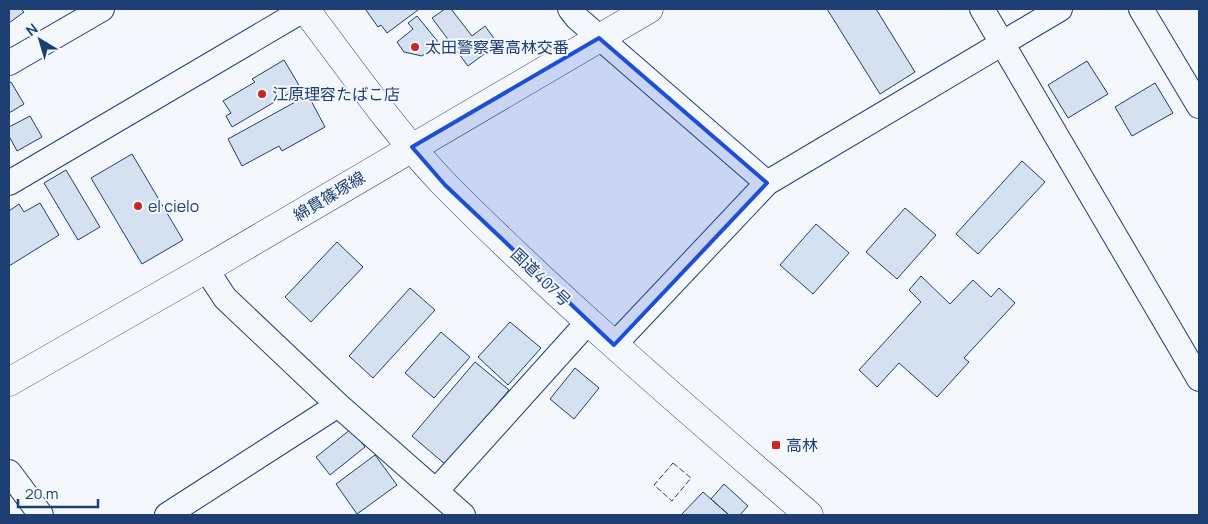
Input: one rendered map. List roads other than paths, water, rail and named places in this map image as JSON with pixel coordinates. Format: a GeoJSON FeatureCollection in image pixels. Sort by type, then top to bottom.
{"type":"FeatureCollection","features":[{"type":"Feature","properties":{"kind":"main road","name":"国道407号"},"geometry":{"type":"LineString","coordinates":[[305,9],[412,147],[446,185],[588,322],[809,515]]}},
{"type":"Feature","properties":{"kind":"main road","name":"綿貫篠塚線"},"geometry":{"type":"LineString","coordinates":[[9,382],[206,269],[649,9]]}},
{"type":"Feature","properties":{"kind":"street"},"geometry":{"type":"LineString","coordinates":[[9,63],[102,9]]}},
{"type":"Feature","properties":{"kind":"street"},"geometry":{"type":"LineString","coordinates":[[9,183],[305,9]]}},
{"type":"Feature","properties":{"kind":"street"},"geometry":{"type":"LineString","coordinates":[[570,9],[599,38],[767,183]]}},
{"type":"Feature","properties":{"kind":"street"},"geometry":{"type":"LineString","coordinates":[[982,9],[1199,379]]}},
{"type":"Feature","properties":{"kind":"street"},"geometry":{"type":"LineString","coordinates":[[614,345],[767,183],[1060,9]]}},
{"type":"Feature","properties":{"kind":"street"},"geometry":{"type":"LineString","coordinates":[[1141,9],[1199,106]]}},
{"type":"Feature","properties":{"kind":"street"},"geometry":{"type":"LineString","coordinates":[[206,269],[225,298],[338,405],[463,515]]}},
{"type":"Feature","properties":{"kind":"street"},"geometry":{"type":"LineString","coordinates":[[436,491],[588,322]]}},
{"type":"Feature","properties":{"kind":"street"},"geometry":{"type":"LineString","coordinates":[[167,515],[338,405]]}},
{"type":"Feature","properties":{"kind":"street"},"geometry":{"type":"LineString","coordinates":[[9,472],[41,515]]}},
{"type":"Feature","properties":{"kind":"place","name":"太田警察署高林交番"},"geometry":{"type":"Point","coordinates":[415,47]}},
{"type":"Feature","properties":{"kind":"place","name":"江原理容たばこ店"},"geometry":{"type":"Point","coordinates":[262,94]}},
{"type":"Feature","properties":{"kind":"place","name":"el cielo"},"geometry":{"type":"Point","coordinates":[138,206]}},
{"type":"Feature","properties":{"kind":"place","name":"高林"},"geometry":{"type":"Point","coordinates":[776,445]}}]}
